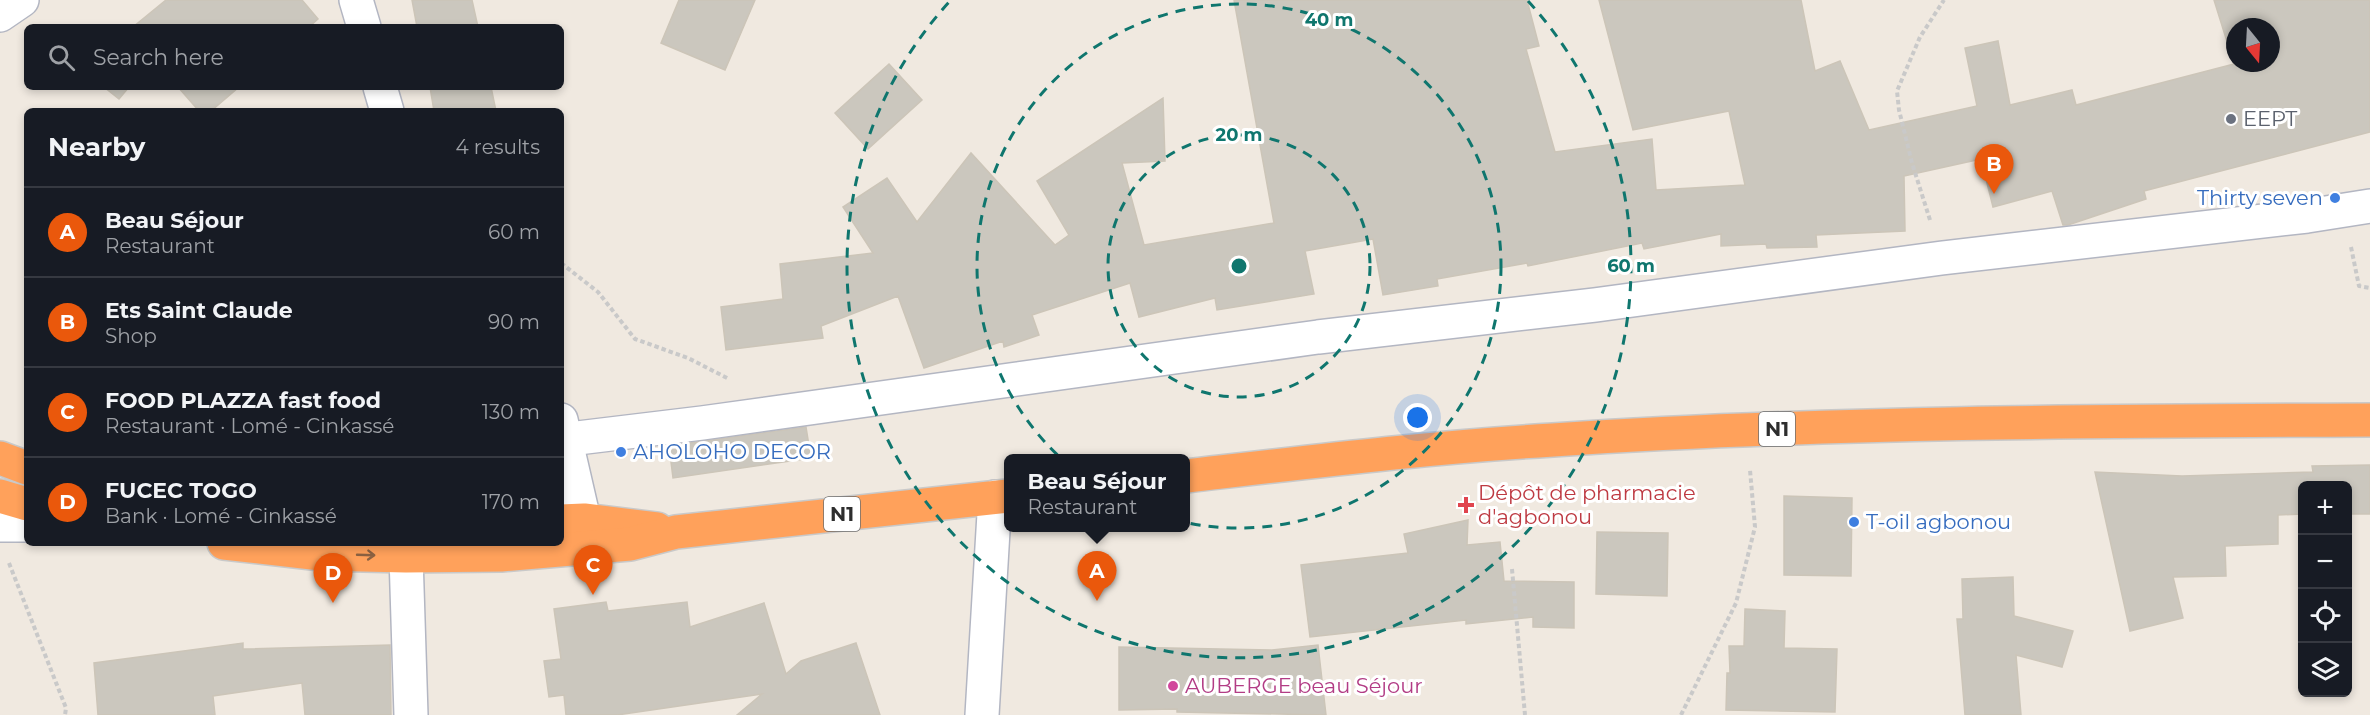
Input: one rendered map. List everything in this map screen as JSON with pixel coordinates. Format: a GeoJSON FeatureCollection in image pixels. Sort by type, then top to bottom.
{"type":"FeatureCollection","features":[{"type":"Feature","properties":{"kind":"highway","name":"N1"},"geometry":{"type":"LineString","coordinates":[[1190,475],[1330,459],[1551,440],[1746,430],[2032,423],[2370,420]]}},
{"type":"Feature","properties":{"kind":"highway"},"geometry":{"type":"LineString","coordinates":[[0,458],[24,467]]}},
{"type":"Feature","properties":{"kind":"highway"},"geometry":{"type":"LineString","coordinates":[[0,496],[24,503]]}},
{"type":"Feature","properties":{"kind":"highway","name":"N1"},"geometry":{"type":"LineString","coordinates":[[250,546],[321,554],[501,555],[588,549],[630,544],[676,532],[1002,496]]}},
{"type":"Feature","properties":{"kind":"highway","name":"N1"},"geometry":{"type":"LineString","coordinates":[[572,520],[676,532]]}},
{"type":"Feature","properties":{"kind":"street"},"geometry":{"type":"LineString","coordinates":[[0,15],[22,0]]}},
{"type":"Feature","properties":{"kind":"street"},"geometry":{"type":"LineString","coordinates":[[356,0],[363,24]]}},
{"type":"Feature","properties":{"kind":"street"},"geometry":{"type":"LineString","coordinates":[[381,90],[386,108]]}},
{"type":"Feature","properties":{"kind":"street"},"geometry":{"type":"LineString","coordinates":[[564,433],[770,412],[1318,337],[1595,305],[1942,258],[2356,209]]}},
{"type":"Feature","properties":{"kind":"street"},"geometry":{"type":"LineString","coordinates":[[564,443],[572,520]]}},
{"type":"Feature","properties":{"kind":"street"},"geometry":{"type":"LineString","coordinates":[[982,715],[1002,496]]}},
{"type":"Feature","properties":{"kind":"street"},"geometry":{"type":"LineString","coordinates":[[0,525],[24,525]]}},
{"type":"Feature","properties":{"kind":"street"},"geometry":{"type":"LineString","coordinates":[[406,556],[411,715]]}},
{"type":"Feature","properties":{"kind":"path"},"geometry":{"type":"LineString","coordinates":[[1942,258],[1912,163],[1899,110],[1897,91],[1920,37],[1944,0]]}},
{"type":"Feature","properties":{"kind":"path"},"geometry":{"type":"LineString","coordinates":[[2356,209],[2359,286],[2370,288]]}},
{"type":"Feature","properties":{"kind":"path"},"geometry":{"type":"LineString","coordinates":[[564,265],[598,292],[635,339],[688,358],[734,381],[770,412]]}},
{"type":"Feature","properties":{"kind":"path"},"geometry":{"type":"LineString","coordinates":[[1681,715],[1736,603],[1755,527],[1746,430]]}},
{"type":"Feature","properties":{"kind":"path"},"geometry":{"type":"LineString","coordinates":[[8,561],[66,708],[64,715]]}},
{"type":"Feature","properties":{"kind":"path"},"geometry":{"type":"LineString","coordinates":[[1512,569],[1525,715]]}},
{"type":"Feature","properties":{"kind":"building"},"geometry":{"type":"Polygon","coordinates":[[[166,0],[302,0],[318,19],[312,24],[137,24],[166,0]]]}},
{"type":"Feature","properties":{"kind":"building"},"geometry":{"type":"Polygon","coordinates":[[[412,0],[472,0],[477,24],[416,24],[412,0]]]}},
{"type":"Feature","properties":{"kind":"building"},"geometry":{"type":"Polygon","coordinates":[[[679,0],[755,0],[725,70],[661,43],[679,0]]]}},
{"type":"Feature","properties":{"kind":"building"},"geometry":{"type":"Polygon","coordinates":[[[1234,0],[1527,0],[1539,46],[1526,49],[1555,152],[1652,139],[1656,190],[1745,185],[1729,111],[1633,130],[1599,0],[1801,0],[1815,71],[1840,61],[1869,130],[1977,106],[1965,48],[1998,41],[2010,105],[2072,90],[2076,105],[2226,66],[2226,72],[2280,72],[2280,18],[2226,18],[2226,38],[2214,0],[2370,0],[2370,132],[2144,191],[2146,199],[2068,225],[2063,225],[2052,191],[1993,207],[1981,159],[1904,176],[1905,231],[1816,235],[1817,247],[1767,248],[1766,244],[1721,246],[1721,234],[1644,249],[1642,243],[1528,266],[1527,263],[1437,279],[1438,286],[1383,295],[1373,239],[1305,251],[1314,294],[1217,310],[1215,298],[1139,317],[1130,283],[1032,315],[1039,335],[1004,347],[1003,341],[924,368],[898,296],[821,326],[823,338],[726,350],[721,307],[783,299],[780,264],[873,253],[843,207],[887,178],[917,222],[971,153],[1055,245],[1069,235],[1037,181],[1163,98],[1165,161],[1122,163],[1144,245],[1274,223],[1234,0]]]}},
{"type":"Feature","properties":{"kind":"building"},"geometry":{"type":"Polygon","coordinates":[[[889,64],[922,100],[868,149],[835,113],[889,64]]]}},
{"type":"Feature","properties":{"kind":"building"},"geometry":{"type":"Polygon","coordinates":[[[108,90],[126,90],[119,99],[108,90]]]}},
{"type":"Feature","properties":{"kind":"building"},"geometry":{"type":"Polygon","coordinates":[[[181,90],[236,90],[214,108],[196,108],[181,90]]]}},
{"type":"Feature","properties":{"kind":"building"},"geometry":{"type":"Polygon","coordinates":[[[430,90],[492,90],[495,108],[434,108],[430,90]]]}},
{"type":"Feature","properties":{"kind":"building"},"geometry":{"type":"Polygon","coordinates":[[[806,427],[811,458],[673,478],[669,446],[806,427]]]}},
{"type":"Feature","properties":{"kind":"building"},"geometry":{"type":"Polygon","coordinates":[[[2370,465],[2370,514],[2352,514],[2352,481],[2298,481],[2298,514],[2278,515],[2278,544],[2225,546],[2226,576],[2173,577],[2183,618],[2130,631],[2095,472],[2182,476],[2313,472],[2312,466],[2370,465]]]}},
{"type":"Feature","properties":{"kind":"building"},"geometry":{"type":"Polygon","coordinates":[[[1784,496],[1852,498],[1851,576],[1784,575],[1784,496]]]}},
{"type":"Feature","properties":{"kind":"building"},"geometry":{"type":"Polygon","coordinates":[[[1468,520],[1467,545],[1500,542],[1504,581],[1574,582],[1574,628],[1533,627],[1533,617],[1466,624],[1466,620],[1310,637],[1301,565],[1408,553],[1404,534],[1468,520]]]}},
{"type":"Feature","properties":{"kind":"building"},"geometry":{"type":"Polygon","coordinates":[[[1597,532],[1668,533],[1667,596],[1596,594],[1597,532]]]}},
{"type":"Feature","properties":{"kind":"building"},"geometry":{"type":"Polygon","coordinates":[[[2013,577],[2014,616],[2073,631],[2062,667],[2016,655],[2021,715],[1965,715],[1957,619],[1963,619],[1962,579],[2013,577]]]}},
{"type":"Feature","properties":{"kind":"building"},"geometry":{"type":"Polygon","coordinates":[[[606,602],[608,611],[687,602],[690,627],[764,603],[786,674],[801,661],[856,643],[880,715],[737,715],[762,694],[617,715],[566,715],[564,695],[549,697],[544,661],[561,659],[554,609],[606,602]]]}},
{"type":"Feature","properties":{"kind":"building"},"geometry":{"type":"Polygon","coordinates":[[[1745,609],[1785,611],[1784,648],[1837,649],[1835,712],[1726,710],[1727,673],[1730,673],[1729,646],[1744,646],[1745,609]]]}},
{"type":"Feature","properties":{"kind":"building"},"geometry":{"type":"Polygon","coordinates":[[[243,643],[243,649],[390,645],[391,715],[305,715],[302,683],[213,696],[215,715],[98,715],[94,663],[243,643]]]}},
{"type":"Feature","properties":{"kind":"building"},"geometry":{"type":"Polygon","coordinates":[[[1318,645],[1326,715],[1177,712],[1177,709],[1119,710],[1119,647],[1272,650],[1318,645]]]}},
{"type":"Feature","properties":{"kind":"place","name":"EEPT"},"geometry":{"type":"Point","coordinates":[2231,119]}},
{"type":"Feature","properties":{"kind":"place","name":"Ets Saint Claude"},"geometry":{"type":"Point","coordinates":[1994,194]}},
{"type":"Feature","properties":{"kind":"place","name":"Thirty seven"},"geometry":{"type":"Point","coordinates":[2335,198]}},
{"type":"Feature","properties":{"kind":"place","name":"AHOLOHO DECOR"},"geometry":{"type":"Point","coordinates":[621,452]}},
{"type":"Feature","properties":{"kind":"place","name":"Dépôt de pharmacie d'agbonou"},"geometry":{"type":"Point","coordinates":[1466,505]}},
{"type":"Feature","properties":{"kind":"place","name":"T-oil agbonou"},"geometry":{"type":"Point","coordinates":[1854,522]}},
{"type":"Feature","properties":{"kind":"place","name":"FOOD PLAZZA fast food"},"geometry":{"type":"Point","coordinates":[593,595]}},
{"type":"Feature","properties":{"kind":"place","name":"Beau Séjour"},"geometry":{"type":"Point","coordinates":[1097,601]}},
{"type":"Feature","properties":{"kind":"place","name":"FUCEC TOGO"},"geometry":{"type":"Point","coordinates":[333,603]}},
{"type":"Feature","properties":{"kind":"place","name":"AUBERGE beau Séjour"},"geometry":{"type":"Point","coordinates":[1173,686]}}]}
